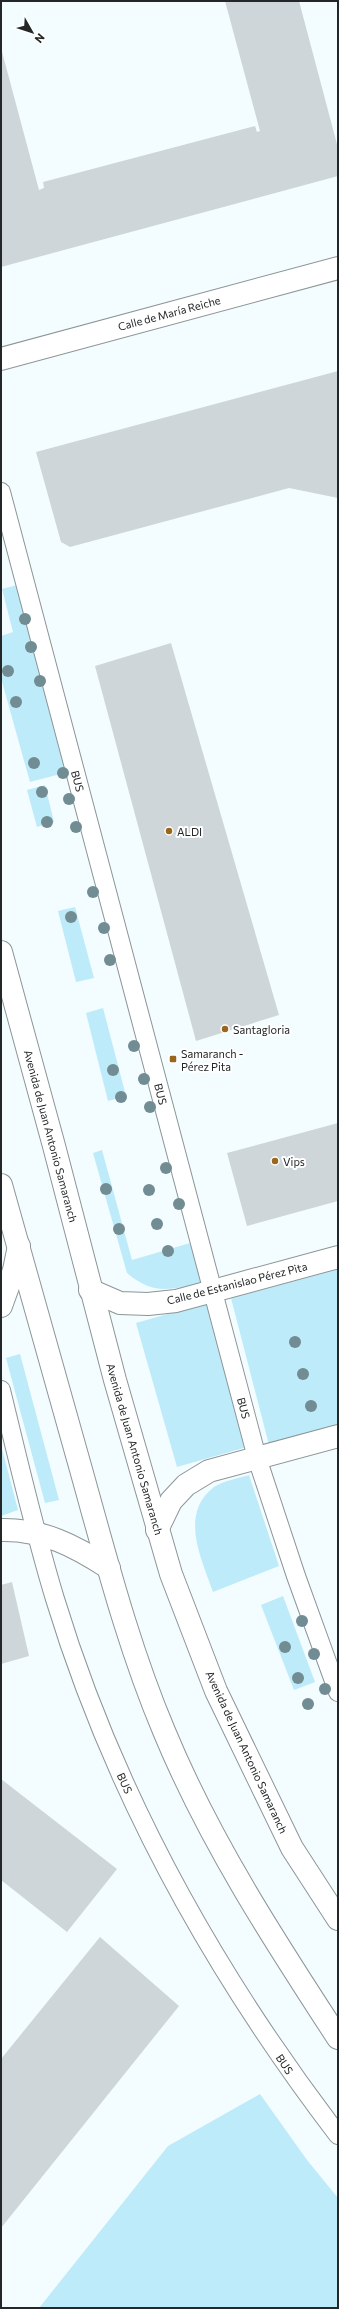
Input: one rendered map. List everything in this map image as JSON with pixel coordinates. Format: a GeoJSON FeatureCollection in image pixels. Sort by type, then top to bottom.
{"type":"FeatureCollection","features":[{"type":"Feature","properties":{"kind":"street","name":"Calle de María Reiche"},"geometry":{"type":"LineString","coordinates":[[1,359],[338,268]]}},
{"type":"Feature","properties":{"kind":"street","name":"Avenida de Juan Antonio Samaranch"},"geometry":{"type":"LineString","coordinates":[[1,952],[54,1146],[90,1290],[157,1530],[171,1574],[216,1691],[292,1848],[338,1919]]}},
{"type":"Feature","properties":{"kind":"street"},"geometry":{"type":"LineString","coordinates":[[1,1185],[109,1568],[146,1687],[165,1733],[204,1817],[271,1936],[338,2038]]}},
{"type":"Feature","properties":{"kind":"street"},"geometry":{"type":"LineString","coordinates":[[1,1306],[14,1270],[19,1246]]}},
{"type":"Feature","properties":{"kind":"street","name":"Calle de Estanislao Pérez Pita"},"geometry":{"type":"LineString","coordinates":[[90,1290],[120,1303],[148,1304],[176,1301],[338,1257]]}},
{"type":"Feature","properties":{"kind":"street"},"geometry":{"type":"LineString","coordinates":[[157,1530],[170,1501],[186,1485],[209,1471],[338,1436]]}},
{"type":"Feature","properties":{"kind":"street"},"geometry":{"type":"LineString","coordinates":[[1,1530],[37,1532],[62,1540],[109,1568]]}},
{"type":"Feature","properties":{"kind":"lane","name":"BUS"},"geometry":{"type":"LineString","coordinates":[[1,492],[258,1458],[296,1576],[338,1692]]}},
{"type":"Feature","properties":{"kind":"lane","name":"BUS"},"geometry":{"type":"LineString","coordinates":[[1,1390],[37,1532],[68,1639],[107,1742],[146,1829],[217,1959],[293,2077],[338,2135]]}},
{"type":"Feature","properties":{"kind":"shaded area"},"geometry":{"type":"Polygon","coordinates":[[[17,585],[68,772],[30,782],[1,678],[1,636],[13,632],[2,589],[17,585]]]}},
{"type":"Feature","properties":{"kind":"shaded area"},"geometry":{"type":"Polygon","coordinates":[[[45,785],[54,822],[37,827],[27,790],[45,785]]]}},
{"type":"Feature","properties":{"kind":"shaded area"},"geometry":{"type":"Polygon","coordinates":[[[75,907],[94,978],[76,982],[58,911],[75,907]]]}},
{"type":"Feature","properties":{"kind":"shaded area"},"geometry":{"type":"Polygon","coordinates":[[[103,1008],[126,1096],[108,1101],[86,1013],[103,1008]]]}},
{"type":"Feature","properties":{"kind":"shaded area"},"geometry":{"type":"Polygon","coordinates":[[[102,1150],[132,1260],[190,1243],[201,1283],[170,1289],[153,1288],[136,1280],[127,1273],[93,1153],[102,1150]]]}},
{"type":"Feature","properties":{"kind":"shaded area"},"geometry":{"type":"Polygon","coordinates":[[[338,1267],[338,1426],[269,1445],[231,1298],[324,1273],[323,1271],[338,1267]]]}},
{"type":"Feature","properties":{"kind":"shaded area"},"geometry":{"type":"Polygon","coordinates":[[[206,1303],[247,1447],[177,1467],[136,1323],[206,1303]]]}},
{"type":"Feature","properties":{"kind":"shaded area"},"geometry":{"type":"Polygon","coordinates":[[[20,1354],[59,1500],[45,1503],[6,1358],[20,1354]]]}},
{"type":"Feature","properties":{"kind":"shaded area"},"geometry":{"type":"Polygon","coordinates":[[[1,1445],[18,1510],[1,1516],[1,1445]]]}},
{"type":"Feature","properties":{"kind":"shaded area"},"geometry":{"type":"Polygon","coordinates":[[[249,1475],[279,1566],[213,1592],[203,1565],[196,1537],[195,1523],[197,1510],[203,1498],[214,1487],[226,1481],[249,1475]]]}},
{"type":"Feature","properties":{"kind":"shaded area"},"geometry":{"type":"Polygon","coordinates":[[[283,1596],[315,1682],[294,1690],[261,1605],[283,1596]]]}},
{"type":"Feature","properties":{"kind":"shaded area"},"geometry":{"type":"Polygon","coordinates":[[[260,2094],[307,2160],[338,2198],[338,2308],[39,2308],[168,2146],[260,2094]]]}},
{"type":"Feature","properties":{"kind":"building"},"geometry":{"type":"Polygon","coordinates":[[[225,1],[299,1],[338,148],[338,176],[1,267],[1,48],[39,190],[44,188],[43,182],[255,126],[257,132],[260,131],[225,1]]]}},
{"type":"Feature","properties":{"kind":"building"},"geometry":{"type":"Polygon","coordinates":[[[338,371],[338,498],[289,488],[70,547],[61,542],[36,452],[338,371]]]}},
{"type":"Feature","properties":{"kind":"building"},"geometry":{"type":"Polygon","coordinates":[[[171,643],[279,1015],[196,1041],[95,666],[171,643]]]}},
{"type":"Feature","properties":{"kind":"building"},"geometry":{"type":"Polygon","coordinates":[[[338,1123],[338,1201],[247,1226],[227,1153],[338,1123]]]}},
{"type":"Feature","properties":{"kind":"building"},"geometry":{"type":"Polygon","coordinates":[[[12,1582],[29,1656],[1,1664],[1,1585],[12,1582]]]}},
{"type":"Feature","properties":{"kind":"building"},"geometry":{"type":"Polygon","coordinates":[[[1,1779],[117,1869],[67,1932],[1,1880],[1,1779]]]}},
{"type":"Feature","properties":{"kind":"building"},"geometry":{"type":"Polygon","coordinates":[[[100,1937],[179,2006],[1,2228],[1,2059],[100,1937]]]}},
{"type":"Feature","properties":{"kind":"place","name":"ALDI"},"geometry":{"type":"Point","coordinates":[169,831]}},
{"type":"Feature","properties":{"kind":"place","name":"Santagloria"},"geometry":{"type":"Point","coordinates":[225,1029]}},
{"type":"Feature","properties":{"kind":"place","name":"Samaranch - Pérez Pita"},"geometry":{"type":"Point","coordinates":[173,1059]}},
{"type":"Feature","properties":{"kind":"place","name":"Vips"},"geometry":{"type":"Point","coordinates":[275,1161]}}]}
